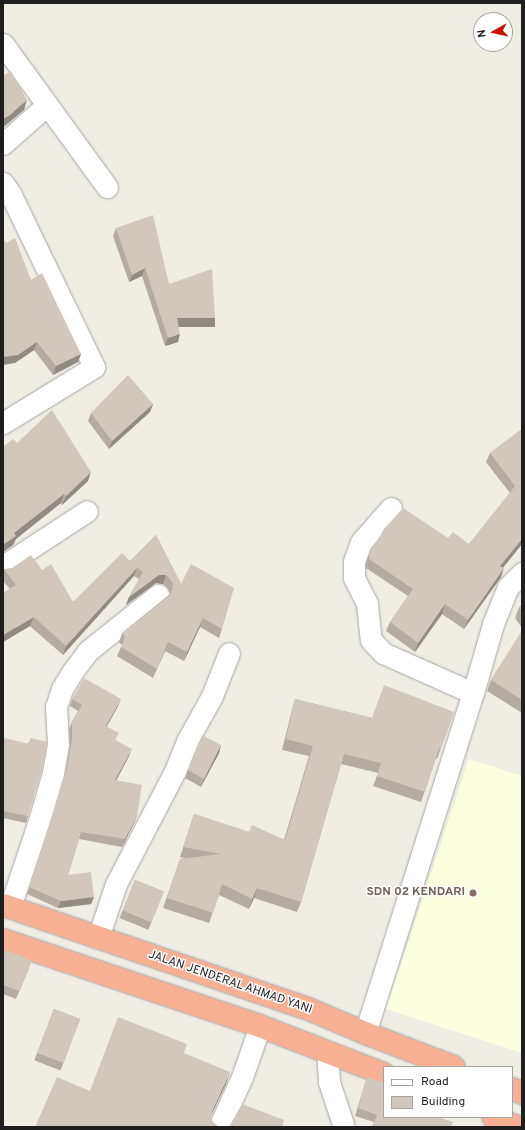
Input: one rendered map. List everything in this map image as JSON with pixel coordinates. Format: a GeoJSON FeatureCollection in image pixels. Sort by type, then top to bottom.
{"type":"FeatureCollection","features":[{"type":"Feature","properties":{"kind":"highway","name":"JALAN JENDERAL AHMAD YANI"},"geometry":{"type":"LineString","coordinates":[[6,906],[311,1010],[365,1033],[451,1066]]}},
{"type":"Feature","properties":{"kind":"highway"},"geometry":{"type":"LineString","coordinates":[[3,940],[260,1026],[383,1074]]}},
{"type":"Feature","properties":{"kind":"highway"},"geometry":{"type":"LineString","coordinates":[[496,1118],[518,1127]]}},
{"type":"Feature","properties":{"kind":"street"},"geometry":{"type":"LineString","coordinates":[[3,44],[107,187]]}},
{"type":"Feature","properties":{"kind":"street"},"geometry":{"type":"LineString","coordinates":[[3,144],[47,105]]}},
{"type":"Feature","properties":{"kind":"street"},"geometry":{"type":"LineString","coordinates":[[3,183],[11,195],[94,367],[3,424]]}},
{"type":"Feature","properties":{"kind":"street"},"geometry":{"type":"LineString","coordinates":[[391,508],[361,542],[354,561],[354,578],[367,604],[371,640],[383,653],[473,693]]}},
{"type":"Feature","properties":{"kind":"street"},"geometry":{"type":"LineString","coordinates":[[3,566],[86,511]]}},
{"type":"Feature","properties":{"kind":"street"},"geometry":{"type":"LineString","coordinates":[[365,1033],[473,693],[484,650],[508,587],[522,573]]}},
{"type":"Feature","properties":{"kind":"street"},"geometry":{"type":"LineString","coordinates":[[6,906],[39,821],[53,773],[58,744],[56,707],[62,689],[88,651],[158,595]]}},
{"type":"Feature","properties":{"kind":"street"},"geometry":{"type":"LineString","coordinates":[[98,938],[116,884],[175,771],[187,741],[212,696],[229,653]]}},
{"type":"Feature","properties":{"kind":"street"},"geometry":{"type":"LineString","coordinates":[[219,1127],[242,1077],[260,1026]]}},
{"type":"Feature","properties":{"kind":"street"},"geometry":{"type":"LineString","coordinates":[[327,1052],[329,1082],[344,1127]]}},
{"type":"Feature","properties":{"kind":"shaded area","name":"SDN 02 KENDARI"},"geometry":{"type":"Polygon","coordinates":[[[469,759],[522,776],[522,1053],[386,1009],[469,759]]]}},
{"type":"Feature","properties":{"kind":"building"},"geometry":{"type":"Polygon","coordinates":[[[11,71],[27,100],[10,115],[3,119],[3,76],[11,71]]]}},
{"type":"Feature","properties":{"kind":"building"},"geometry":{"type":"Polygon","coordinates":[[[153,215],[169,284],[212,269],[215,318],[177,318],[180,334],[168,338],[145,268],[132,275],[116,228],[153,215]]]}},
{"type":"Feature","properties":{"kind":"building"},"geometry":{"type":"Polygon","coordinates":[[[3,238],[6,243],[15,238],[31,280],[42,273],[81,354],[56,366],[37,342],[18,355],[3,357],[3,238]]]}},
{"type":"Feature","properties":{"kind":"building"},"geometry":{"type":"Polygon","coordinates":[[[128,375],[153,404],[112,441],[91,413],[128,375]]]}},
{"type":"Feature","properties":{"kind":"building"},"geometry":{"type":"Polygon","coordinates":[[[52,410],[91,472],[66,496],[64,494],[14,533],[16,536],[3,545],[3,447],[13,439],[17,443],[52,410]]]}},
{"type":"Feature","properties":{"kind":"building"},"geometry":{"type":"Polygon","coordinates":[[[522,429],[522,539],[500,566],[504,568],[468,620],[445,604],[418,643],[390,622],[413,589],[369,559],[369,554],[384,529],[403,508],[448,538],[453,532],[469,544],[515,486],[490,453],[522,429]]]}},
{"type":"Feature","properties":{"kind":"building"},"geometry":{"type":"Polygon","coordinates":[[[156,535],[181,584],[191,564],[234,588],[222,629],[203,618],[187,652],[168,642],[157,669],[121,647],[125,637],[122,633],[169,596],[173,584],[166,575],[159,575],[129,597],[143,572],[134,565],[137,568],[66,646],[34,617],[3,635],[3,593],[16,585],[4,569],[12,568],[31,555],[42,570],[51,564],[73,602],[122,553],[130,561],[156,535]]]}},
{"type":"Feature","properties":{"kind":"building"},"geometry":{"type":"Polygon","coordinates":[[[522,604],[522,611],[519,607],[522,604]]]}},
{"type":"Feature","properties":{"kind":"building"},"geometry":{"type":"Polygon","coordinates":[[[522,631],[522,700],[491,680],[522,631]]]}},
{"type":"Feature","properties":{"kind":"building"},"geometry":{"type":"Polygon","coordinates":[[[84,678],[121,699],[106,726],[119,733],[115,740],[132,749],[115,780],[142,785],[137,816],[125,839],[81,832],[68,875],[91,872],[94,897],[61,901],[29,887],[67,769],[72,739],[72,722],[82,705],[72,699],[84,678]]]}},
{"type":"Feature","properties":{"kind":"building"},"geometry":{"type":"Polygon","coordinates":[[[384,685],[454,712],[441,749],[439,748],[425,792],[377,776],[381,763],[344,754],[301,902],[257,888],[252,899],[222,884],[213,913],[167,898],[180,859],[221,854],[183,847],[194,814],[249,832],[252,825],[285,840],[313,746],[286,739],[295,699],[372,718],[384,685]]]}},
{"type":"Feature","properties":{"kind":"building"},"geometry":{"type":"Polygon","coordinates":[[[202,735],[221,745],[204,779],[188,770],[202,735]]]}},
{"type":"Feature","properties":{"kind":"building"},"geometry":{"type":"Polygon","coordinates":[[[3,738],[29,744],[31,738],[47,742],[44,763],[28,816],[3,811],[3,738]]]}},
{"type":"Feature","properties":{"kind":"building"},"geometry":{"type":"Polygon","coordinates":[[[135,880],[164,892],[151,922],[123,911],[135,880]]]}},
{"type":"Feature","properties":{"kind":"building"},"geometry":{"type":"Polygon","coordinates":[[[6,950],[32,961],[19,991],[3,985],[3,956],[6,950]]]}},
{"type":"Feature","properties":{"kind":"building"},"geometry":{"type":"Polygon","coordinates":[[[54,1009],[80,1019],[63,1063],[37,1053],[54,1009]]]}},
{"type":"Feature","properties":{"kind":"building"},"geometry":{"type":"Polygon","coordinates":[[[118,1017],[187,1044],[184,1053],[230,1072],[212,1111],[211,1117],[213,1122],[222,1127],[35,1127],[57,1077],[90,1091],[118,1017]]]}},
{"type":"Feature","properties":{"kind":"building"},"geometry":{"type":"Polygon","coordinates":[[[367,1077],[383,1083],[383,1118],[441,1118],[453,1122],[451,1127],[377,1127],[373,1125],[377,1115],[358,1108],[367,1077]]]}},
{"type":"Feature","properties":{"kind":"building"},"geometry":{"type":"Polygon","coordinates":[[[242,1104],[284,1120],[282,1127],[226,1127],[230,1125],[242,1104]]]}},
{"type":"Feature","properties":{"kind":"place","name":"SDN 02 KENDARI"},"geometry":{"type":"Point","coordinates":[473,893]}}]}
